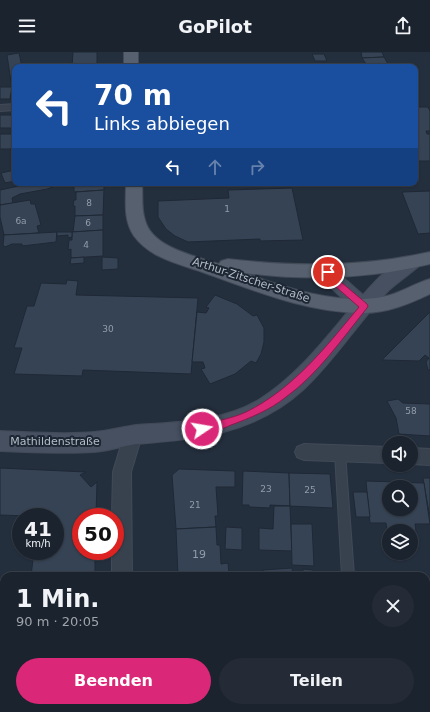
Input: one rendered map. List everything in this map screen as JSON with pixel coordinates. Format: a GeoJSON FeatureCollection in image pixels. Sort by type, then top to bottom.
{"type":"FeatureCollection","features":[{"type":"Feature","properties":{"kind":"main road"},"geometry":{"type":"LineString","coordinates":[[131,52],[131,64]]}},
{"type":"Feature","properties":{"kind":"main road","name":"Arthur-Zitscher-Straße"},"geometry":{"type":"LineString","coordinates":[[134,186],[135,221],[140,231],[157,247],[187,260],[292,296],[319,302],[378,306],[399,301],[430,286]]}},
{"type":"Feature","properties":{"kind":"main road","name":"Arthur-Zitscher-Straße"},"geometry":{"type":"LineString","coordinates":[[187,260],[245,267],[328,272],[382,268],[430,258]]}},
{"type":"Feature","properties":{"kind":"main road","name":"Mathildenstraße"},"geometry":{"type":"LineString","coordinates":[[0,441],[67,443],[112,440],[133,435],[177,432],[219,426],[249,415],[283,395],[308,372],[324,356],[364,306],[392,277],[411,263]]}},
{"type":"Feature","properties":{"kind":"main road"},"geometry":{"type":"LineString","coordinates":[[328,272],[338,284],[364,306]]}},
{"type":"Feature","properties":{"kind":"main road","name":"Mathildenstraße"},"geometry":{"type":"LineString","coordinates":[[0,426],[97,428],[115,430],[133,435]]}},
{"type":"Feature","properties":{"kind":"street"},"geometry":{"type":"LineString","coordinates":[[0,108],[12,107]]}},
{"type":"Feature","properties":{"kind":"street"},"geometry":{"type":"LineString","coordinates":[[122,572],[122,472],[133,435]]}},
{"type":"Feature","properties":{"kind":"street"},"geometry":{"type":"LineString","coordinates":[[304,452],[382,455]]}},
{"type":"Feature","properties":{"kind":"street"},"geometry":{"type":"LineString","coordinates":[[418,456],[430,457]]}},
{"type":"Feature","properties":{"kind":"lane"},"geometry":{"type":"LineString","coordinates":[[340,453],[348,572]]}},
{"type":"Feature","properties":{"kind":"building"},"geometry":{"type":"Polygon","coordinates":[[[73,52],[97,52],[97,64],[72,64],[73,52]]]}},
{"type":"Feature","properties":{"kind":"building"},"geometry":{"type":"Polygon","coordinates":[[[361,52],[382,52],[384,57],[362,58],[361,52]]]}},
{"type":"Feature","properties":{"kind":"building"},"geometry":{"type":"Polygon","coordinates":[[[19,53],[21,64],[12,64],[11,82],[7,55],[19,53]]]}},
{"type":"Feature","properties":{"kind":"building"},"geometry":{"type":"Polygon","coordinates":[[[312,54],[324,54],[327,61],[315,61],[312,54]]]}},
{"type":"Feature","properties":{"kind":"building"},"geometry":{"type":"Polygon","coordinates":[[[384,57],[388,64],[366,64],[362,58],[384,57]]]}},
{"type":"Feature","properties":{"kind":"building"},"geometry":{"type":"Polygon","coordinates":[[[12,85],[12,99],[10,99],[12,85]]]}},
{"type":"Feature","properties":{"kind":"building"},"geometry":{"type":"Polygon","coordinates":[[[0,87],[12,87],[10,99],[0,99],[0,87]]]}},
{"type":"Feature","properties":{"kind":"building"},"geometry":{"type":"Polygon","coordinates":[[[418,107],[428,107],[430,111],[430,131],[426,131],[427,134],[430,134],[430,161],[418,161],[418,107]]]}},
{"type":"Feature","properties":{"kind":"building"},"geometry":{"type":"Polygon","coordinates":[[[0,115],[12,115],[12,128],[0,128],[0,115]]]}},
{"type":"Feature","properties":{"kind":"building"},"geometry":{"type":"Polygon","coordinates":[[[0,134],[12,134],[12,149],[0,149],[0,134]]]}},
{"type":"Feature","properties":{"kind":"building"},"geometry":{"type":"Polygon","coordinates":[[[12,171],[12,182],[5,183],[1,173],[12,171]]]}},
{"type":"Feature","properties":{"kind":"building"},"geometry":{"type":"Polygon","coordinates":[[[19,186],[56,186],[20,194],[12,198],[13,203],[0,205],[0,190],[19,186]]]}},
{"type":"Feature","properties":{"kind":"building"},"geometry":{"type":"Polygon","coordinates":[[[104,186],[104,190],[74,192],[74,187],[71,187],[104,186]]]}},
{"type":"Feature","properties":{"kind":"building"},"geometry":{"type":"Polygon","coordinates":[[[292,188],[303,240],[260,241],[260,239],[188,242],[175,236],[166,229],[158,217],[158,201],[229,198],[228,190],[292,188]]]}},
{"type":"Feature","properties":{"kind":"building"},"geometry":{"type":"Polygon","coordinates":[[[104,190],[103,215],[75,216],[75,206],[73,206],[74,200],[76,200],[76,192],[104,190]]]}},
{"type":"Feature","properties":{"kind":"building"},"geometry":{"type":"Polygon","coordinates":[[[430,191],[430,233],[418,234],[402,192],[430,191]]]}},
{"type":"Feature","properties":{"kind":"building"},"geometry":{"type":"Polygon","coordinates":[[[30,200],[31,204],[35,204],[41,225],[37,226],[39,233],[4,235],[0,217],[0,205],[30,200]]]}},
{"type":"Feature","properties":{"kind":"building"},"geometry":{"type":"Polygon","coordinates":[[[103,215],[103,230],[73,232],[75,216],[103,215]]]}},
{"type":"Feature","properties":{"kind":"building"},"geometry":{"type":"Polygon","coordinates":[[[103,230],[103,256],[71,258],[71,249],[68,250],[69,240],[72,240],[72,232],[103,230]]]}},
{"type":"Feature","properties":{"kind":"building"},"geometry":{"type":"Polygon","coordinates":[[[57,232],[56,242],[22,246],[22,244],[12,244],[5,247],[3,245],[4,235],[57,232]]]}},
{"type":"Feature","properties":{"kind":"building"},"geometry":{"type":"Polygon","coordinates":[[[57,232],[72,232],[72,237],[68,238],[68,235],[57,236],[57,232]]]}},
{"type":"Feature","properties":{"kind":"building"},"geometry":{"type":"Polygon","coordinates":[[[84,257],[84,263],[70,264],[71,258],[84,257]]]}},
{"type":"Feature","properties":{"kind":"building"},"geometry":{"type":"Polygon","coordinates":[[[102,257],[118,258],[118,269],[102,270],[102,257]]]}},
{"type":"Feature","properties":{"kind":"building"},"geometry":{"type":"Polygon","coordinates":[[[67,280],[78,281],[76,295],[198,298],[191,374],[83,370],[82,376],[14,374],[22,348],[14,348],[27,306],[34,306],[41,283],[66,284],[67,280]]]}},
{"type":"Feature","properties":{"kind":"building"},"geometry":{"type":"Polygon","coordinates":[[[215,295],[237,304],[253,316],[257,315],[264,328],[264,342],[261,354],[256,363],[251,361],[235,374],[210,384],[201,369],[205,368],[203,362],[192,362],[197,312],[206,313],[209,308],[206,307],[215,295]]]}},
{"type":"Feature","properties":{"kind":"building"},"geometry":{"type":"Polygon","coordinates":[[[430,312],[430,370],[428,370],[426,362],[429,358],[425,355],[419,361],[382,360],[430,312]]]}},
{"type":"Feature","properties":{"kind":"building"},"geometry":{"type":"Polygon","coordinates":[[[398,399],[403,403],[430,404],[430,436],[399,434],[396,418],[387,401],[398,399]]]}},
{"type":"Feature","properties":{"kind":"building"},"geometry":{"type":"Polygon","coordinates":[[[0,468],[86,472],[80,475],[91,487],[97,482],[96,508],[72,508],[72,560],[95,560],[95,572],[31,572],[33,560],[64,560],[64,508],[12,508],[12,515],[0,515],[0,468]]]}},
{"type":"Feature","properties":{"kind":"building"},"geometry":{"type":"Polygon","coordinates":[[[179,469],[235,471],[235,487],[216,487],[218,516],[215,516],[216,527],[176,529],[172,475],[179,469]]]}},
{"type":"Feature","properties":{"kind":"building"},"geometry":{"type":"Polygon","coordinates":[[[243,471],[289,473],[290,506],[270,505],[270,508],[249,507],[249,505],[242,505],[243,471]]]}},
{"type":"Feature","properties":{"kind":"building"},"geometry":{"type":"Polygon","coordinates":[[[289,473],[330,474],[333,508],[290,506],[289,473]]]}},
{"type":"Feature","properties":{"kind":"building"},"geometry":{"type":"Polygon","coordinates":[[[423,478],[430,478],[430,513],[429,513],[423,478]]]}},
{"type":"Feature","properties":{"kind":"building"},"geometry":{"type":"Polygon","coordinates":[[[366,481],[382,482],[382,516],[418,516],[418,483],[424,483],[430,524],[370,523],[366,481]]]}},
{"type":"Feature","properties":{"kind":"building"},"geometry":{"type":"Polygon","coordinates":[[[353,492],[367,492],[370,517],[356,517],[353,492]]]}},
{"type":"Feature","properties":{"kind":"building"},"geometry":{"type":"Polygon","coordinates":[[[274,506],[290,506],[292,551],[259,550],[259,528],[273,529],[274,506]]]}},
{"type":"Feature","properties":{"kind":"building"},"geometry":{"type":"Polygon","coordinates":[[[291,524],[312,524],[314,566],[292,565],[291,524]]]}},
{"type":"Feature","properties":{"kind":"building"},"geometry":{"type":"Polygon","coordinates":[[[216,527],[217,545],[220,545],[221,564],[228,563],[229,572],[178,572],[176,529],[216,527]]]}},
{"type":"Feature","properties":{"kind":"building"},"geometry":{"type":"Polygon","coordinates":[[[226,527],[242,528],[242,550],[225,549],[226,527]]]}},
{"type":"Feature","properties":{"kind":"building"},"geometry":{"type":"Polygon","coordinates":[[[292,568],[292,572],[263,572],[263,570],[292,568]]]}},
{"type":"Feature","properties":{"kind":"building"},"geometry":{"type":"Polygon","coordinates":[[[303,569],[313,570],[314,572],[303,572],[303,569]]]}},
{"type":"Feature","properties":{"kind":"route"},"geometry":{"type":"LineString","coordinates":[[202,429],[219,426],[249,415],[283,395],[324,356],[337,340],[364,306],[338,284],[328,272]]}}]}
